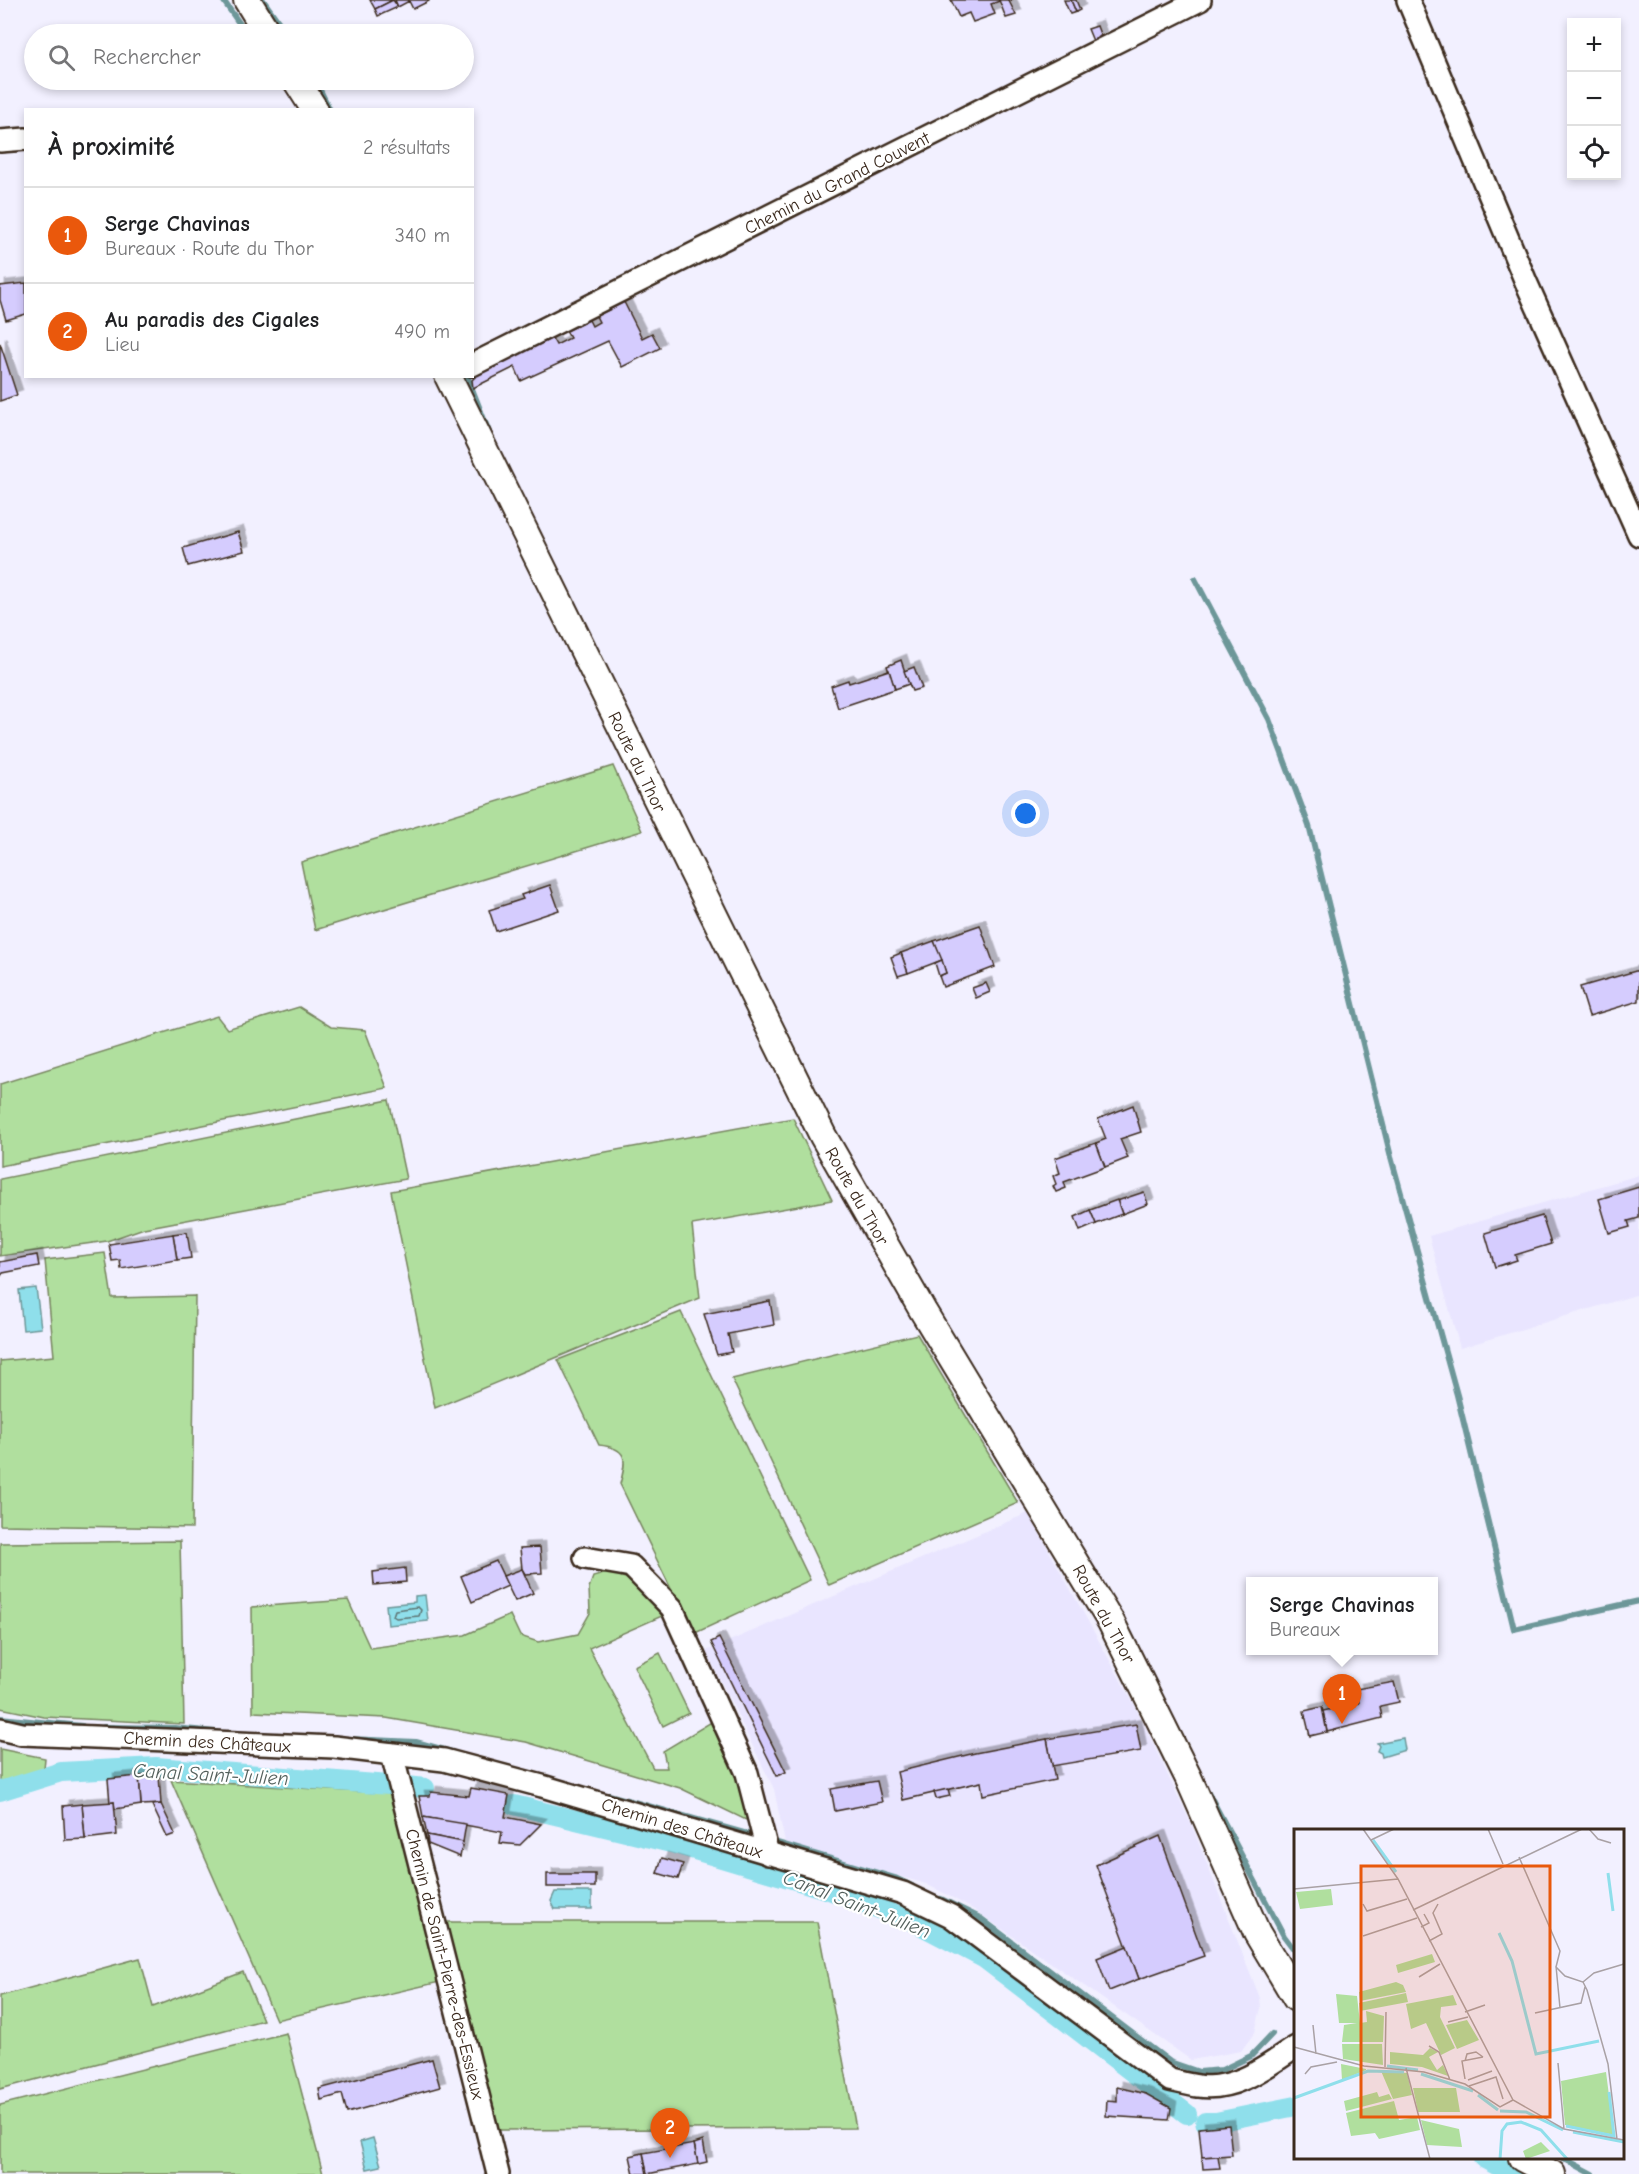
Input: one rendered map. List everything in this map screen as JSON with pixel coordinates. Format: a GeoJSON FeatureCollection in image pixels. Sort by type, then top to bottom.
{"type":"FeatureCollection","features":[{"type":"Feature","properties":{"kind":"street"},"geometry":{"type":"LineString","coordinates":[[247,0],[262,24]]}},
{"type":"Feature","properties":{"kind":"street","name":"Chemin du Grand Couvent"},"geometry":{"type":"LineString","coordinates":[[474,363],[1200,0]]}},
{"type":"Feature","properties":{"kind":"street"},"geometry":{"type":"LineString","coordinates":[[1408,0],[1526,282],[1639,535]]}},
{"type":"Feature","properties":{"kind":"street"},"geometry":{"type":"LineString","coordinates":[[302,90],[314,108]]}},
{"type":"Feature","properties":{"kind":"street"},"geometry":{"type":"LineString","coordinates":[[0,141],[24,139]]}},
{"type":"Feature","properties":{"kind":"street","name":"Route du Thor"},"geometry":{"type":"LineString","coordinates":[[448,378],[823,1136],[923,1311],[1111,1622],[1148,1692],[1188,1777],[1257,1933],[1294,1995]]}},
{"type":"Feature","properties":{"kind":"street"},"geometry":{"type":"LineString","coordinates":[[585,1558],[631,1566],[672,1608],[747,1773],[768,1854]]}},
{"type":"Feature","properties":{"kind":"street","name":"Chemin des Châteaux"},"geometry":{"type":"LineString","coordinates":[[0,1729],[22,1734],[334,1748],[444,1760],[542,1786],[903,1893],[951,1916],[1170,2080],[1200,2087],[1231,2084],[1259,2071],[1294,2048]]}},
{"type":"Feature","properties":{"kind":"street","name":"Chemin de Saint-Pierre-des-Essieux"},"geometry":{"type":"LineString","coordinates":[[392,1754],[498,2174]]}},
{"type":"Feature","properties":{"kind":"street"},"geometry":{"type":"LineString","coordinates":[[1526,2159],[1552,2174]]}},
{"type":"Feature","properties":{"kind":"shaded area"},"geometry":{"type":"Polygon","coordinates":[[[1639,1175],[1639,1294],[1460,1348],[1429,1236],[1639,1175]]]}},
{"type":"Feature","properties":{"kind":"shaded area"},"geometry":{"type":"Polygon","coordinates":[[[1028,1513],[1135,1706],[1192,1826],[1260,1998],[1261,2008],[1255,2032],[1241,2051],[1191,2060],[976,1911],[944,1893],[926,1884],[785,1843],[774,1789],[706,1651],[1028,1513]]]}},
{"type":"Feature","properties":{"kind":"green space"},"geometry":{"type":"Polygon","coordinates":[[[613,766],[642,831],[315,930],[301,862],[613,766]]]}},
{"type":"Feature","properties":{"kind":"green space"},"geometry":{"type":"Polygon","coordinates":[[[299,1007],[331,1027],[365,1030],[387,1088],[0,1166],[0,1084],[217,1016],[227,1029],[299,1007]]]}},
{"type":"Feature","properties":{"kind":"green space"},"geometry":{"type":"Polygon","coordinates":[[[389,1100],[406,1179],[144,1228],[107,1241],[0,1256],[0,1179],[389,1100]]]}},
{"type":"Feature","properties":{"kind":"green space"},"geometry":{"type":"Polygon","coordinates":[[[793,1118],[832,1200],[692,1225],[700,1298],[435,1408],[391,1191],[793,1118]]]}},
{"type":"Feature","properties":{"kind":"green space"},"geometry":{"type":"Polygon","coordinates":[[[105,1253],[112,1298],[195,1296],[192,1528],[0,1525],[0,1361],[54,1356],[45,1260],[105,1253]]]}},
{"type":"Feature","properties":{"kind":"green space"},"geometry":{"type":"Polygon","coordinates":[[[681,1312],[810,1580],[693,1634],[620,1484],[624,1468],[623,1456],[616,1449],[599,1445],[558,1360],[681,1312]]]}},
{"type":"Feature","properties":{"kind":"green space"},"geometry":{"type":"Polygon","coordinates":[[[917,1334],[1018,1503],[829,1585],[732,1379],[917,1334]]]}},
{"type":"Feature","properties":{"kind":"green space"},"geometry":{"type":"Polygon","coordinates":[[[180,1541],[184,1724],[44,1717],[0,1708],[0,1543],[180,1541]]]}},
{"type":"Feature","properties":{"kind":"green space"},"geometry":{"type":"Polygon","coordinates":[[[610,1572],[640,1584],[662,1616],[589,1648],[653,1768],[667,1768],[663,1751],[713,1721],[739,1774],[750,1822],[680,1788],[526,1742],[386,1718],[253,1712],[252,1607],[348,1600],[370,1648],[465,1635],[510,1615],[520,1636],[538,1642],[578,1634],[590,1613],[589,1588],[593,1577],[610,1572]]]}},
{"type":"Feature","properties":{"kind":"green space"},"geometry":{"type":"Polygon","coordinates":[[[660,1653],[689,1713],[663,1726],[634,1666],[660,1653]]]}},
{"type":"Feature","properties":{"kind":"green space"},"geometry":{"type":"Polygon","coordinates":[[[0,1749],[45,1758],[44,1769],[0,1782],[0,1749]]]}},
{"type":"Feature","properties":{"kind":"green space"},"geometry":{"type":"Polygon","coordinates":[[[171,1780],[395,1794],[444,1981],[276,2020],[171,1780]]]}},
{"type":"Feature","properties":{"kind":"green space"},"geometry":{"type":"Polygon","coordinates":[[[445,1922],[817,1922],[856,2128],[495,2130],[445,1922]]]}},
{"type":"Feature","properties":{"kind":"green space"},"geometry":{"type":"Polygon","coordinates":[[[140,1958],[153,2007],[243,1972],[263,2020],[0,2089],[0,1996],[140,1958]]]}},
{"type":"Feature","properties":{"kind":"green space"},"geometry":{"type":"Polygon","coordinates":[[[286,2033],[323,2174],[0,2174],[0,2105],[286,2033]]]}},
{"type":"Feature","properties":{"kind":"water"},"geometry":{"type":"Polygon","coordinates":[[[36,1288],[41,1328],[23,1330],[19,1290],[36,1288]]]}},
{"type":"Feature","properties":{"kind":"water"},"geometry":{"type":"Polygon","coordinates":[[[425,1595],[428,1621],[388,1625],[386,1605],[415,1602],[415,1596],[425,1595]]]}},
{"type":"Feature","properties":{"kind":"water"},"geometry":{"type":"Polygon","coordinates":[[[1403,1738],[1405,1750],[1382,1757],[1377,1751],[1379,1746],[1377,1743],[1403,1738]]]}},
{"type":"Feature","properties":{"kind":"water"},"geometry":{"type":"Polygon","coordinates":[[[555,1892],[592,1892],[592,1909],[555,1909],[551,1901],[555,1892]]]}},
{"type":"Feature","properties":{"kind":"water"},"geometry":{"type":"Polygon","coordinates":[[[373,2138],[381,2166],[367,2169],[360,2142],[373,2138]]]}},
{"type":"Feature","properties":{"kind":"building"},"geometry":{"type":"Polygon","coordinates":[[[370,0],[393,0],[375,9],[370,0]]]}},
{"type":"Feature","properties":{"kind":"building"},"geometry":{"type":"Polygon","coordinates":[[[393,0],[398,7],[378,16],[375,9],[393,0]]]}},
{"type":"Feature","properties":{"kind":"building"},"geometry":{"type":"Polygon","coordinates":[[[395,0],[429,1],[413,9],[409,1],[398,7],[395,0]]]}},
{"type":"Feature","properties":{"kind":"building"},"geometry":{"type":"Polygon","coordinates":[[[951,0],[1000,1],[991,4],[995,14],[973,22],[969,13],[959,17],[951,0]]]}},
{"type":"Feature","properties":{"kind":"building"},"geometry":{"type":"Polygon","coordinates":[[[999,0],[1013,0],[1009,1],[1016,15],[1006,18],[999,0]]]}},
{"type":"Feature","properties":{"kind":"building"},"geometry":{"type":"Polygon","coordinates":[[[1064,0],[1071,0],[1076,12],[1070,14],[1064,0]]]}},
{"type":"Feature","properties":{"kind":"building"},"geometry":{"type":"Polygon","coordinates":[[[1071,0],[1076,0],[1080,10],[1076,12],[1071,0]]]}},
{"type":"Feature","properties":{"kind":"building"},"geometry":{"type":"Polygon","coordinates":[[[1097,26],[1101,37],[1093,41],[1088,29],[1097,26]]]}},
{"type":"Feature","properties":{"kind":"building"},"geometry":{"type":"Polygon","coordinates":[[[24,283],[24,315],[6,320],[0,300],[0,286],[24,283]]]}},
{"type":"Feature","properties":{"kind":"building"},"geometry":{"type":"Polygon","coordinates":[[[624,302],[642,338],[652,333],[660,348],[622,367],[608,341],[521,381],[515,367],[473,388],[472,380],[479,373],[552,338],[556,345],[570,338],[566,331],[589,320],[592,326],[599,322],[596,316],[624,302]]]}},
{"type":"Feature","properties":{"kind":"building"},"geometry":{"type":"Polygon","coordinates":[[[0,343],[17,395],[0,401],[0,343]]]}},
{"type":"Feature","properties":{"kind":"building"},"geometry":{"type":"Polygon","coordinates":[[[238,532],[244,551],[188,566],[183,548],[238,532]]]}},
{"type":"Feature","properties":{"kind":"building"},"geometry":{"type":"Polygon","coordinates":[[[901,660],[909,684],[895,689],[887,666],[901,660]]]}},
{"type":"Feature","properties":{"kind":"building"},"geometry":{"type":"Polygon","coordinates":[[[914,667],[922,688],[912,691],[904,671],[914,667]]]}},
{"type":"Feature","properties":{"kind":"building"},"geometry":{"type":"Polygon","coordinates":[[[889,670],[895,689],[838,708],[831,686],[848,680],[849,683],[889,670]]]}},
{"type":"Feature","properties":{"kind":"building"},"geometry":{"type":"Polygon","coordinates":[[[550,885],[559,910],[496,931],[489,910],[523,899],[521,895],[550,885]]]}},
{"type":"Feature","properties":{"kind":"building"},"geometry":{"type":"Polygon","coordinates":[[[980,925],[995,967],[943,987],[939,976],[946,973],[934,941],[980,925]]]}},
{"type":"Feature","properties":{"kind":"building"},"geometry":{"type":"Polygon","coordinates":[[[934,941],[942,960],[908,973],[901,953],[934,941]]]}},
{"type":"Feature","properties":{"kind":"building"},"geometry":{"type":"Polygon","coordinates":[[[901,953],[908,973],[898,976],[891,957],[901,953]]]}},
{"type":"Feature","properties":{"kind":"building"},"geometry":{"type":"Polygon","coordinates":[[[942,960],[946,973],[939,976],[935,963],[942,960]]]}},
{"type":"Feature","properties":{"kind":"building"},"geometry":{"type":"Polygon","coordinates":[[[1639,970],[1639,1001],[1589,1016],[1580,987],[1639,970]]]}},
{"type":"Feature","properties":{"kind":"building"},"geometry":{"type":"Polygon","coordinates":[[[986,983],[990,992],[976,998],[972,988],[986,983]]]}},
{"type":"Feature","properties":{"kind":"building"},"geometry":{"type":"Polygon","coordinates":[[[1133,1105],[1141,1132],[1120,1139],[1128,1158],[1105,1167],[1096,1143],[1106,1139],[1098,1119],[1133,1105]]]}},
{"type":"Feature","properties":{"kind":"building"},"geometry":{"type":"Polygon","coordinates":[[[1096,1143],[1105,1167],[1064,1182],[1066,1188],[1056,1192],[1053,1186],[1056,1184],[1053,1176],[1060,1173],[1055,1158],[1096,1143]]]}},
{"type":"Feature","properties":{"kind":"building"},"geometry":{"type":"Polygon","coordinates":[[[1639,1187],[1639,1218],[1628,1221],[1630,1227],[1609,1233],[1599,1199],[1639,1187]]]}},
{"type":"Feature","properties":{"kind":"building"},"geometry":{"type":"Polygon","coordinates":[[[1144,1192],[1148,1204],[1122,1214],[1117,1201],[1144,1192]]]}},
{"type":"Feature","properties":{"kind":"building"},"geometry":{"type":"Polygon","coordinates":[[[1117,1200],[1122,1214],[1096,1224],[1090,1210],[1117,1200]]]}},
{"type":"Feature","properties":{"kind":"building"},"geometry":{"type":"Polygon","coordinates":[[[1090,1210],[1096,1224],[1080,1231],[1075,1217],[1090,1210]]]}},
{"type":"Feature","properties":{"kind":"building"},"geometry":{"type":"Polygon","coordinates":[[[1542,1216],[1551,1244],[1515,1255],[1517,1260],[1495,1267],[1485,1233],[1542,1216]]]}},
{"type":"Feature","properties":{"kind":"building"},"geometry":{"type":"Polygon","coordinates":[[[187,1232],[191,1258],[177,1260],[173,1234],[187,1232]]]}},
{"type":"Feature","properties":{"kind":"building"},"geometry":{"type":"Polygon","coordinates":[[[173,1234],[177,1260],[121,1269],[120,1260],[112,1261],[109,1244],[173,1234]]]}},
{"type":"Feature","properties":{"kind":"building"},"geometry":{"type":"Polygon","coordinates":[[[37,1255],[39,1266],[3,1273],[0,1277],[0,1262],[37,1255]]]}},
{"type":"Feature","properties":{"kind":"building"},"geometry":{"type":"Polygon","coordinates":[[[770,1301],[774,1325],[728,1334],[732,1352],[717,1355],[704,1314],[770,1301]]]}},
{"type":"Feature","properties":{"kind":"building"},"geometry":{"type":"Polygon","coordinates":[[[540,1547],[542,1573],[525,1574],[522,1569],[520,1548],[540,1547]]]}},
{"type":"Feature","properties":{"kind":"building"},"geometry":{"type":"Polygon","coordinates":[[[496,1561],[508,1586],[472,1602],[461,1576],[496,1561]]]}},
{"type":"Feature","properties":{"kind":"building"},"geometry":{"type":"Polygon","coordinates":[[[405,1568],[406,1582],[374,1585],[373,1572],[405,1568]]]}},
{"type":"Feature","properties":{"kind":"building"},"geometry":{"type":"Polygon","coordinates":[[[522,1569],[533,1593],[515,1601],[503,1576],[522,1569]]]}},
{"type":"Feature","properties":{"kind":"building"},"geometry":{"type":"Polygon","coordinates":[[[719,1638],[786,1772],[777,1776],[711,1642],[719,1638]]]}},
{"type":"Feature","properties":{"kind":"building"},"geometry":{"type":"Polygon","coordinates":[[[1394,1682],[1399,1702],[1380,1706],[1382,1718],[1327,1732],[1323,1711],[1359,1703],[1356,1689],[1394,1682]]]}},
{"type":"Feature","properties":{"kind":"building"},"geometry":{"type":"Polygon","coordinates":[[[1322,1707],[1327,1732],[1310,1736],[1304,1711],[1322,1707]]]}},
{"type":"Feature","properties":{"kind":"building"},"geometry":{"type":"Polygon","coordinates":[[[1136,1724],[1141,1751],[1052,1766],[1047,1739],[1136,1724]]]}},
{"type":"Feature","properties":{"kind":"building"},"geometry":{"type":"Polygon","coordinates":[[[1047,1739],[1055,1780],[983,1795],[981,1782],[903,1800],[897,1772],[1047,1739]]]}},
{"type":"Feature","properties":{"kind":"building"},"geometry":{"type":"Polygon","coordinates":[[[159,1775],[161,1804],[141,1805],[139,1776],[159,1775]]]}},
{"type":"Feature","properties":{"kind":"building"},"geometry":{"type":"Polygon","coordinates":[[[139,1776],[141,1805],[115,1809],[114,1802],[110,1803],[108,1779],[139,1776]]]}},
{"type":"Feature","properties":{"kind":"building"},"geometry":{"type":"Polygon","coordinates":[[[877,1781],[882,1802],[835,1811],[831,1789],[877,1781]]]}},
{"type":"Feature","properties":{"kind":"building"},"geometry":{"type":"Polygon","coordinates":[[[471,1788],[509,1795],[505,1817],[541,1824],[520,1845],[500,1843],[502,1832],[423,1817],[419,1796],[430,1796],[431,1792],[469,1796],[471,1788]]]}},
{"type":"Feature","properties":{"kind":"building"},"geometry":{"type":"Polygon","coordinates":[[[948,1789],[950,1796],[936,1799],[934,1792],[948,1789]]]}},
{"type":"Feature","properties":{"kind":"building"},"geometry":{"type":"Polygon","coordinates":[[[114,1802],[117,1835],[85,1839],[82,1804],[114,1802]]]}},
{"type":"Feature","properties":{"kind":"building"},"geometry":{"type":"Polygon","coordinates":[[[82,1804],[85,1839],[65,1840],[63,1806],[82,1804]]]}},
{"type":"Feature","properties":{"kind":"building"},"geometry":{"type":"Polygon","coordinates":[[[161,1804],[175,1834],[167,1837],[152,1805],[161,1804]]]}},
{"type":"Feature","properties":{"kind":"building"},"geometry":{"type":"Polygon","coordinates":[[[423,1817],[466,1824],[463,1842],[427,1835],[423,1817]]]}},
{"type":"Feature","properties":{"kind":"building"},"geometry":{"type":"Polygon","coordinates":[[[427,1835],[463,1842],[460,1857],[428,1844],[427,1835]]]}},
{"type":"Feature","properties":{"kind":"building"},"geometry":{"type":"Polygon","coordinates":[[[1160,1836],[1204,1956],[1139,1979],[1096,1865],[1160,1836]]]}},
{"type":"Feature","properties":{"kind":"building"},"geometry":{"type":"Polygon","coordinates":[[[662,1858],[683,1864],[678,1879],[657,1873],[662,1858]]]}},
{"type":"Feature","properties":{"kind":"building"},"geometry":{"type":"Polygon","coordinates":[[[547,1874],[595,1874],[595,1887],[547,1887],[547,1874]]]}},
{"type":"Feature","properties":{"kind":"building"},"geometry":{"type":"Polygon","coordinates":[[[1127,1946],[1139,1979],[1109,1991],[1097,1958],[1127,1946]]]}},
{"type":"Feature","properties":{"kind":"building"},"geometry":{"type":"Polygon","coordinates":[[[432,2059],[440,2087],[347,2113],[342,2094],[321,2100],[319,2089],[432,2059]]]}},
{"type":"Feature","properties":{"kind":"building"},"geometry":{"type":"Polygon","coordinates":[[[1117,2087],[1146,2094],[1171,2108],[1169,2120],[1106,2116],[1107,2100],[1117,2101],[1117,2087]]]}},
{"type":"Feature","properties":{"kind":"building"},"geometry":{"type":"Polygon","coordinates":[[[1229,2125],[1232,2155],[1202,2157],[1199,2128],[1229,2125]]]}},
{"type":"Feature","properties":{"kind":"building"},"geometry":{"type":"Polygon","coordinates":[[[703,2141],[707,2162],[698,2164],[694,2144],[703,2141]]]}},
{"type":"Feature","properties":{"kind":"building"},"geometry":{"type":"Polygon","coordinates":[[[694,2144],[698,2164],[647,2174],[643,2153],[694,2144]]]}},
{"type":"Feature","properties":{"kind":"building"},"geometry":{"type":"Polygon","coordinates":[[[643,2153],[647,2174],[634,2174],[630,2156],[643,2153]]]}},
{"type":"Feature","properties":{"kind":"building"},"geometry":{"type":"Polygon","coordinates":[[[1218,2156],[1220,2168],[1203,2169],[1202,2157],[1218,2156]]]}},
{"type":"Feature","properties":{"kind":"waterway"},"geometry":{"type":"LineString","coordinates":[[223,0],[240,24]]}},
{"type":"Feature","properties":{"kind":"waterway"},"geometry":{"type":"LineString","coordinates":[[263,0],[280,24]]}},
{"type":"Feature","properties":{"kind":"waterway"},"geometry":{"type":"LineString","coordinates":[[320,90],[329,108]]}},
{"type":"Feature","properties":{"kind":"waterway"},"geometry":{"type":"LineString","coordinates":[[468,378],[489,432]]}},
{"type":"Feature","properties":{"kind":"waterway"},"geometry":{"type":"LineString","coordinates":[[1195,579],[1269,719],[1309,826],[1391,1157],[1457,1395],[1514,1629],[1639,1601]]}},
{"type":"Feature","properties":{"kind":"waterway"},"geometry":{"type":"LineString","coordinates":[[0,1718],[82,1726]]}},
{"type":"Feature","properties":{"kind":"waterway"},"geometry":{"type":"LineString","coordinates":[[104,1727],[174,1728],[216,1732]]}},
{"type":"Feature","properties":{"kind":"waterway"},"geometry":{"type":"LineString","coordinates":[[349,1739],[416,1742],[452,1752]]}},
{"type":"Feature","properties":{"kind":"waterway","name":"Canal Saint-Julien"},"geometry":{"type":"LineString","coordinates":[[0,1791],[61,1772],[156,1767],[389,1785]]}},
{"type":"Feature","properties":{"kind":"waterway","name":"Canal Saint-Julien"},"geometry":{"type":"LineString","coordinates":[[407,1786],[425,1788]]}},
{"type":"Feature","properties":{"kind":"waterway"},"geometry":{"type":"LineString","coordinates":[[1208,1792],[1284,1936],[1294,1949]]}},
{"type":"Feature","properties":{"kind":"waterway"},"geometry":{"type":"LineString","coordinates":[[609,1795],[758,1837]]}},
{"type":"Feature","properties":{"kind":"waterway","name":"Canal Saint-Julien"},"geometry":{"type":"LineString","coordinates":[[514,1805],[671,1843],[829,1890],[914,1922],[985,1959],[1187,2114]]}},
{"type":"Feature","properties":{"kind":"waterway"},"geometry":{"type":"LineString","coordinates":[[768,1840],[895,1878],[912,1886]]}},
{"type":"Feature","properties":{"kind":"waterway"},"geometry":{"type":"LineString","coordinates":[[941,1899],[980,1918],[1170,2062],[1199,2072],[1222,2070],[1251,2056],[1272,2034]]}},
{"type":"Feature","properties":{"kind":"waterway","name":"Canal Saint-Julien"},"geometry":{"type":"LineString","coordinates":[[1205,2122],[1216,2122],[1294,2106]]}},
{"type":"Feature","properties":{"kind":"waterway","name":"Canal Saint-Julien"},"geometry":{"type":"LineString","coordinates":[[1485,2159],[1513,2174]]}},
{"type":"Feature","properties":{"kind":"waterway"},"geometry":{"type":"LineString","coordinates":[[1565,2159],[1593,2174]]}},
{"type":"Feature","properties":{"kind":"place","name":"Serge Chavinas"},"geometry":{"type":"Point","coordinates":[1342,1724]}},
{"type":"Feature","properties":{"kind":"place","name":"Au paradis des Cigales"},"geometry":{"type":"Point","coordinates":[670,2158]}}]}
